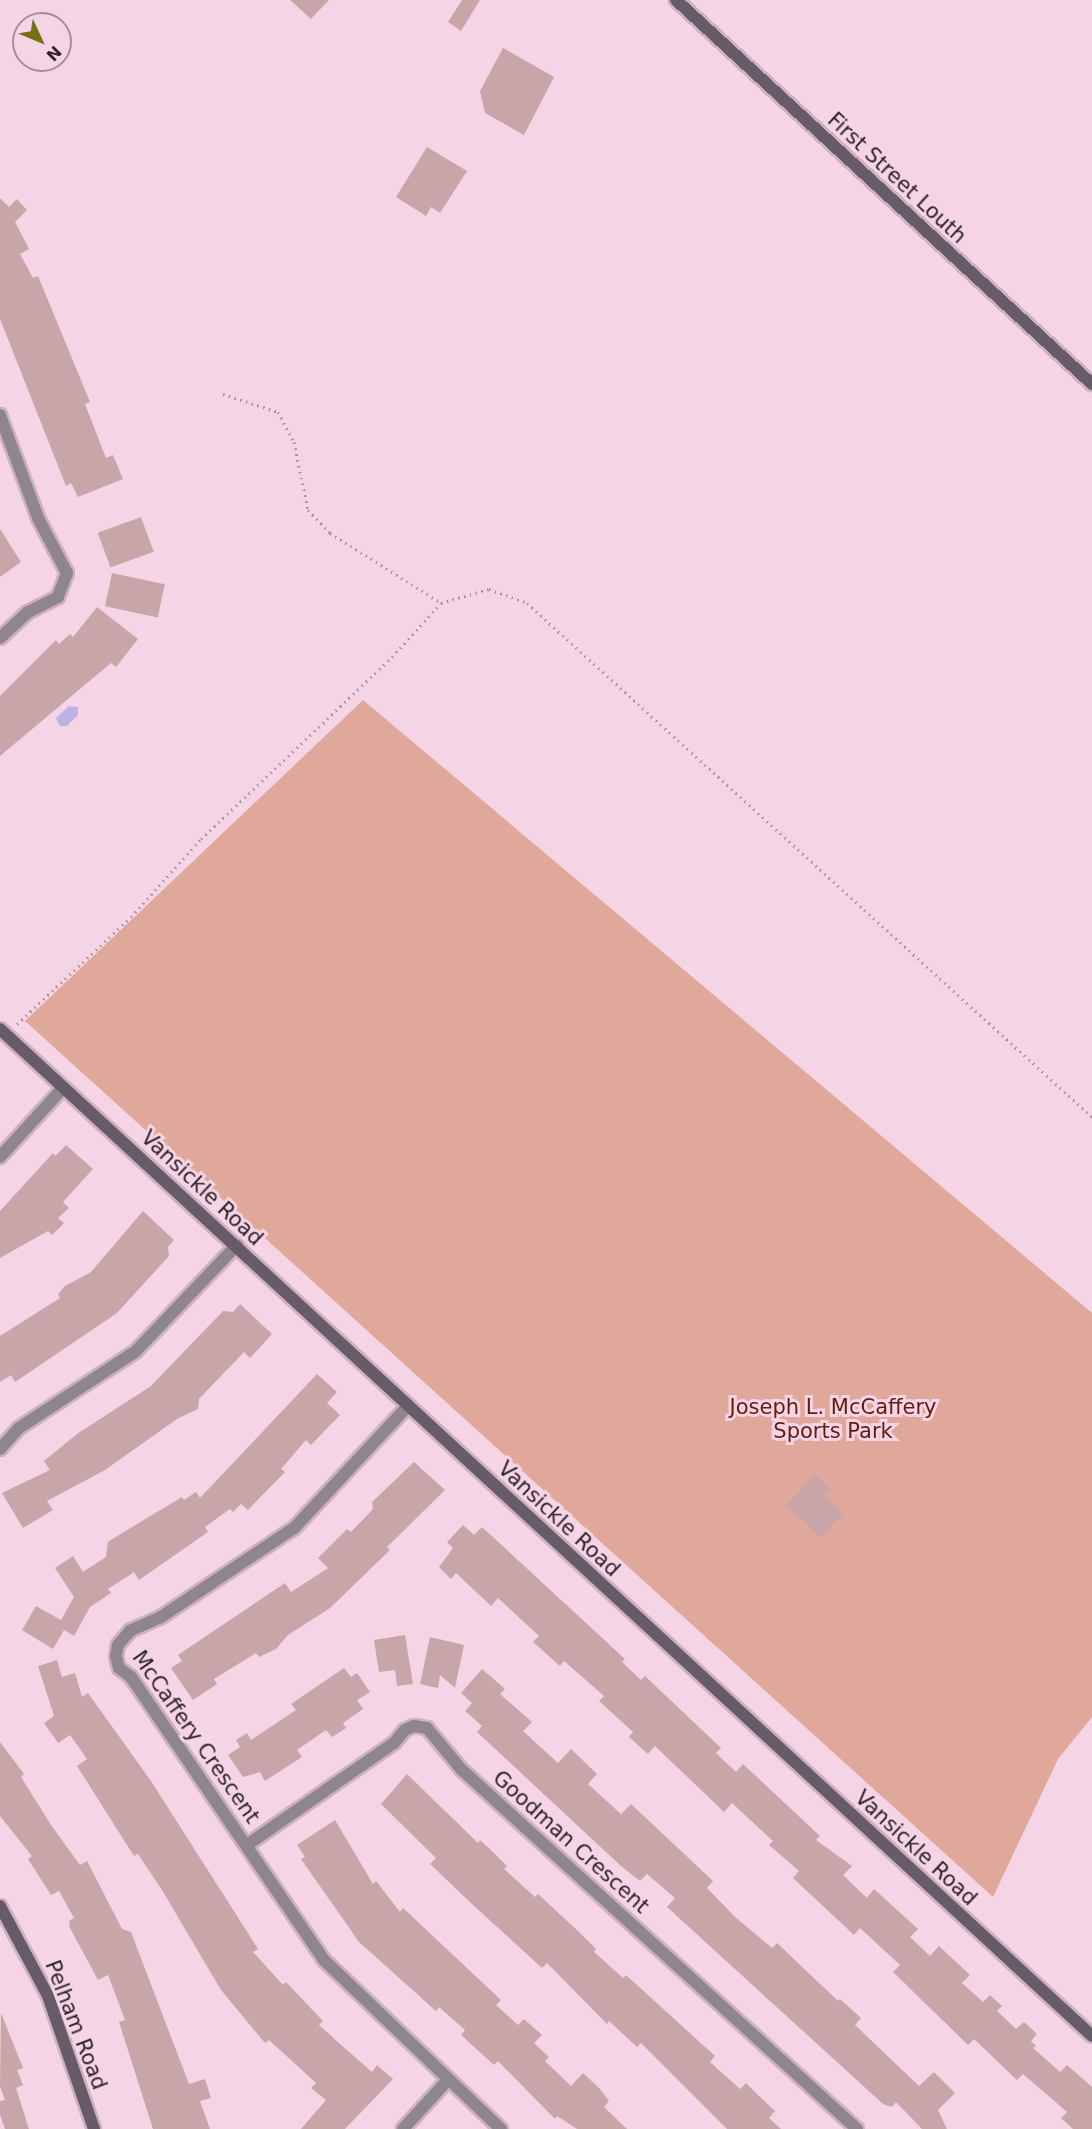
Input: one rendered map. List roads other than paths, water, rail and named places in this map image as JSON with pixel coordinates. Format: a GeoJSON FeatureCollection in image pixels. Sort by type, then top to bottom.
{"type":"FeatureCollection","features":[{"type":"Feature","properties":{"kind":"street","name":"First Street Louth"},"geometry":{"type":"LineString","coordinates":[[676,0],[1092,384]]}},
{"type":"Feature","properties":{"kind":"street"},"geometry":{"type":"LineString","coordinates":[[0,415],[38,518],[67,573],[58,597],[28,612],[0,638]]}},
{"type":"Feature","properties":{"kind":"street","name":"Vansickle Road"},"geometry":{"type":"LineString","coordinates":[[3,1032],[237,1245],[407,1407],[1092,2036]]}},
{"type":"Feature","properties":{"kind":"street"},"geometry":{"type":"LineString","coordinates":[[0,1157],[63,1088]]}},
{"type":"Feature","properties":{"kind":"street"},"geometry":{"type":"LineString","coordinates":[[0,1449],[19,1428],[136,1351],[237,1245]]}},
{"type":"Feature","properties":{"kind":"street","name":"McCaffery Crescent"},"geometry":{"type":"LineString","coordinates":[[407,1407],[294,1528],[161,1617],[130,1631],[118,1645],[119,1668],[131,1677],[247,1845],[269,1883],[324,1960],[447,2081],[501,2129]]}},
{"type":"Feature","properties":{"kind":"street","name":"Goodman Crescent"},"geometry":{"type":"LineString","coordinates":[[247,1845],[394,1743],[405,1730],[414,1726],[427,1728],[455,1763],[857,2129]]}},
{"type":"Feature","properties":{"kind":"street","name":"Pelham Road"},"geometry":{"type":"LineString","coordinates":[[0,1906],[48,1996],[94,2129]]}},
{"type":"Feature","properties":{"kind":"street"},"geometry":{"type":"LineString","coordinates":[[403,2129],[447,2081]]}},
{"type":"Feature","properties":{"kind":"park label","name":"Joseph L. McCaffery Sports Park"},"geometry":{"type":"Point","coordinates":[833,1419]}}]}
